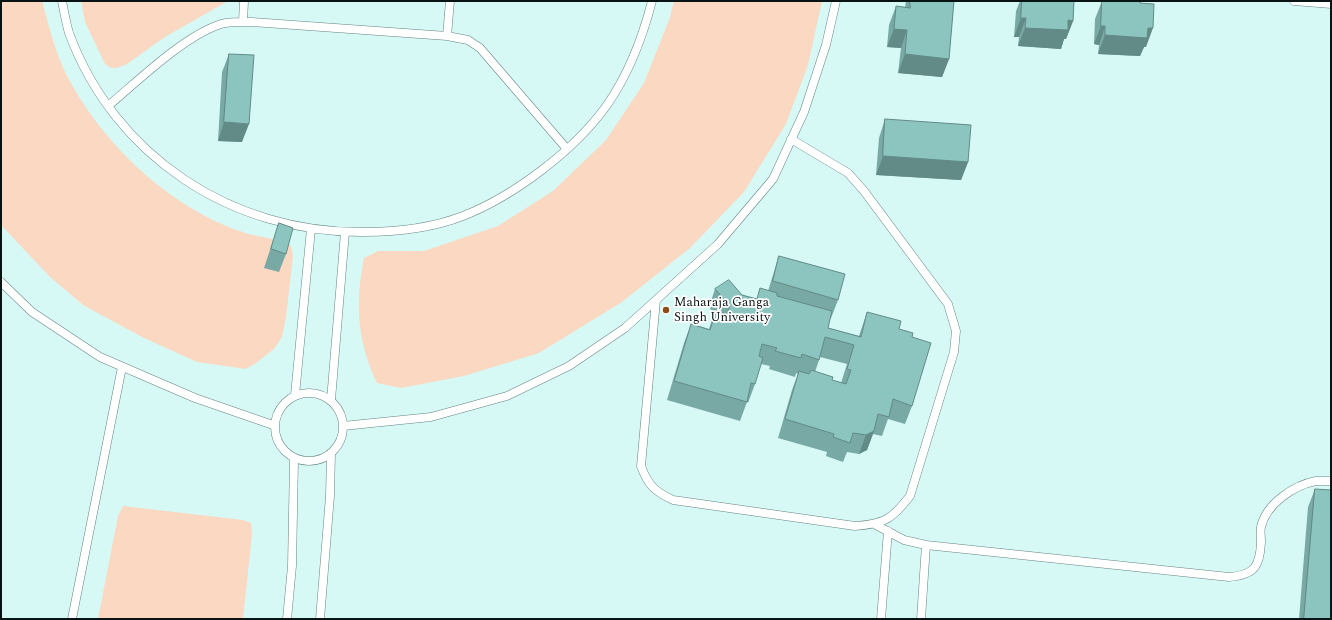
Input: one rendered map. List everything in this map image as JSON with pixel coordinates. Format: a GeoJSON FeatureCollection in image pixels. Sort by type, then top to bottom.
{"type":"FeatureCollection","features":[{"type":"Feature","properties":{"kind":"lane"},"geometry":{"type":"LineString","coordinates":[[62,1],[69,32],[81,60],[108,106],[141,145],[170,171],[210,196],[252,215],[292,226],[345,232],[380,232],[420,228],[461,217],[498,201],[530,179],[566,148],[594,121],[618,86],[633,55],[652,1]]}},
{"type":"Feature","properties":{"kind":"lane"},"geometry":{"type":"LineString","coordinates":[[243,22],[244,1]]}},
{"type":"Feature","properties":{"kind":"lane"},"geometry":{"type":"LineString","coordinates":[[447,36],[450,1]]}},
{"type":"Feature","properties":{"kind":"lane"},"geometry":{"type":"LineString","coordinates":[[343,426],[431,417],[507,396],[569,366],[625,328],[718,244],[773,179],[804,112],[826,45],[836,1]]}},
{"type":"Feature","properties":{"kind":"lane"},"geometry":{"type":"LineString","coordinates":[[1294,1],[1331,4]]}},
{"type":"Feature","properties":{"kind":"lane"},"geometry":{"type":"LineString","coordinates":[[108,106],[191,40],[207,30],[222,24],[243,22],[447,36],[468,40],[480,48],[566,148]]}},
{"type":"Feature","properties":{"kind":"lane"},"geometry":{"type":"LineString","coordinates":[[656,300],[641,466],[646,481],[657,492],[672,500],[856,526],[876,525],[897,514],[910,496],[954,352],[956,331],[948,304],[864,191],[848,173],[791,139]]}},
{"type":"Feature","properties":{"kind":"lane"},"geometry":{"type":"LineString","coordinates":[[295,395],[311,229]]}},
{"type":"Feature","properties":{"kind":"lane"},"geometry":{"type":"LineString","coordinates":[[331,400],[345,232]]}},
{"type":"Feature","properties":{"kind":"lane"},"geometry":{"type":"LineString","coordinates":[[1,282],[32,312],[100,357],[196,398],[273,425]]}},
{"type":"Feature","properties":{"kind":"lane"},"geometry":{"type":"LineString","coordinates":[[72,619],[122,367]]}},
{"type":"Feature","properties":{"kind":"lane"},"geometry":{"type":"LineString","coordinates":[[311,392],[331,400],[340,412],[343,426],[340,441],[331,453],[320,460],[305,462],[294,460],[280,447],[273,425],[281,405],[295,395],[311,392]]}},
{"type":"Feature","properties":{"kind":"lane"},"geometry":{"type":"LineString","coordinates":[[320,619],[330,496],[331,453]]}},
{"type":"Feature","properties":{"kind":"lane"},"geometry":{"type":"LineString","coordinates":[[287,619],[292,566],[294,460]]}},
{"type":"Feature","properties":{"kind":"lane"},"geometry":{"type":"LineString","coordinates":[[876,525],[904,540],[926,545],[1229,577],[1244,576],[1256,568],[1261,553],[1261,526],[1272,506],[1292,490],[1315,481],[1331,481]]}},
{"type":"Feature","properties":{"kind":"lane"},"geometry":{"type":"LineString","coordinates":[[881,619],[888,531]]}},
{"type":"Feature","properties":{"kind":"lane"},"geometry":{"type":"LineString","coordinates":[[921,619],[926,545]]}},
{"type":"Feature","properties":{"kind":"shaded area"},"geometry":{"type":"Polygon","coordinates":[[[1,1],[42,1],[59,58],[67,76],[80,98],[110,139],[147,176],[189,207],[211,219],[243,232],[277,240],[291,246],[293,256],[286,317],[282,337],[274,349],[256,363],[246,369],[197,362],[142,337],[83,305],[49,276],[1,225],[1,1]]]}},
{"type":"Feature","properties":{"kind":"shaded area"},"geometry":{"type":"Polygon","coordinates":[[[81,1],[228,1],[165,37],[127,64],[117,68],[111,68],[105,64],[85,22],[81,1]]]}},
{"type":"Feature","properties":{"kind":"shaded area"},"geometry":{"type":"Polygon","coordinates":[[[674,1],[822,1],[808,65],[786,124],[744,192],[690,248],[622,302],[539,353],[464,376],[401,388],[377,383],[365,352],[360,322],[359,291],[364,258],[378,251],[424,251],[498,226],[553,191],[606,140],[644,83],[669,20],[674,1]]]}},
{"type":"Feature","properties":{"kind":"shaded area"},"geometry":{"type":"Polygon","coordinates":[[[123,506],[243,520],[251,523],[252,534],[243,619],[98,619],[118,516],[123,506]]]}},
{"type":"Feature","properties":{"kind":"building"},"geometry":{"type":"Polygon","coordinates":[[[910,1],[954,1],[949,59],[905,54],[907,30],[894,29],[896,6],[910,8],[910,1]]]}},
{"type":"Feature","properties":{"kind":"building"},"geometry":{"type":"Polygon","coordinates":[[[1022,1],[1074,1],[1073,21],[1068,20],[1068,30],[1025,28],[1026,18],[1021,18],[1022,1]]]}},
{"type":"Feature","properties":{"kind":"building"},"geometry":{"type":"Polygon","coordinates":[[[1102,1],[1140,1],[1140,3],[1154,4],[1153,28],[1148,28],[1147,38],[1105,35],[1105,26],[1101,26],[1102,1]]]}},
{"type":"Feature","properties":{"kind":"building"},"geometry":{"type":"Polygon","coordinates":[[[229,54],[254,55],[249,124],[224,122],[229,54]]]}},
{"type":"Feature","properties":{"kind":"building"},"geometry":{"type":"Polygon","coordinates":[[[885,119],[971,125],[968,162],[883,156],[885,119]]]}},
{"type":"Feature","properties":{"kind":"building"},"geometry":{"type":"Polygon","coordinates":[[[279,223],[293,228],[286,254],[271,249],[279,223]]]}},
{"type":"Feature","properties":{"kind":"building"},"geometry":{"type":"Polygon","coordinates":[[[779,256],[845,274],[838,300],[773,281],[779,256]]]}},
{"type":"Feature","properties":{"kind":"building"},"geometry":{"type":"Polygon","coordinates":[[[729,280],[742,295],[757,299],[760,288],[777,293],[777,296],[832,311],[828,328],[861,337],[867,312],[901,321],[899,329],[913,333],[912,337],[931,343],[912,406],[893,399],[889,417],[878,414],[874,431],[866,435],[853,433],[850,443],[833,437],[834,434],[785,419],[799,371],[809,374],[811,370],[833,377],[832,380],[846,384],[851,370],[847,369],[854,345],[825,337],[819,360],[802,354],[801,358],[775,351],[777,348],[762,344],[759,356],[763,358],[755,384],[751,383],[747,402],[674,381],[691,324],[710,330],[716,311],[727,314],[730,306],[715,289],[729,280]]]}},
{"type":"Feature","properties":{"kind":"building"},"geometry":{"type":"Polygon","coordinates":[[[1315,489],[1331,490],[1331,619],[1304,619],[1315,489]]]}},
{"type":"Feature","properties":{"kind":"place","name":"Maharaja Ganga Singh University"},"geometry":{"type":"Point","coordinates":[666,310]}}]}
